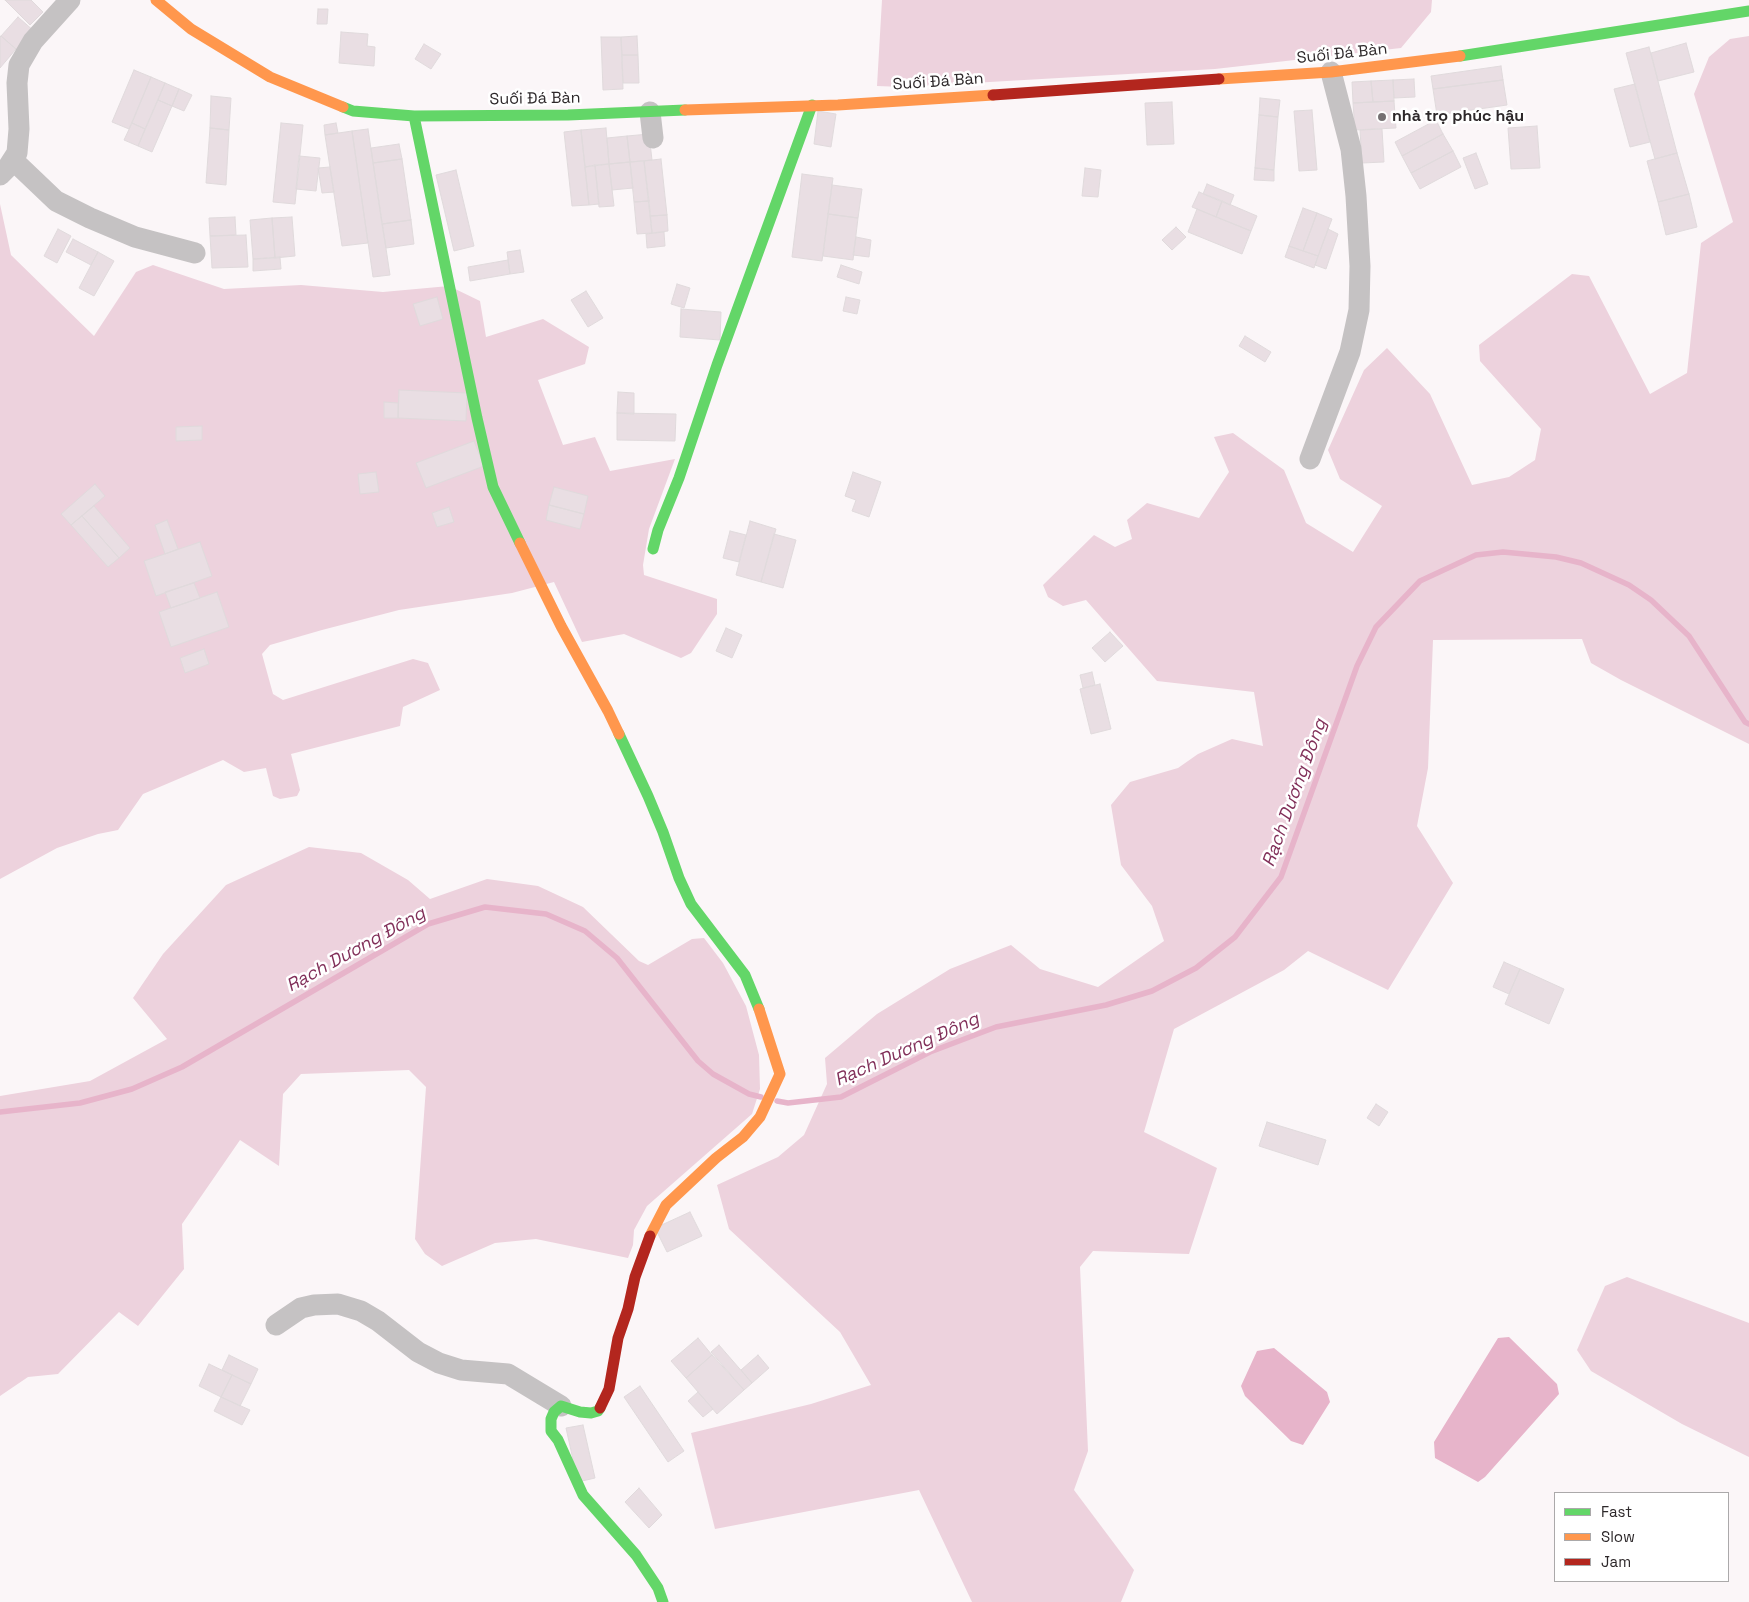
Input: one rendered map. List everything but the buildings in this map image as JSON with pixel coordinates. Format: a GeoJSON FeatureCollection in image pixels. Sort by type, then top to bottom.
{"type":"FeatureCollection","features":[{"type":"Feature","properties":{"kind":"street"},"geometry":{"type":"LineString","coordinates":[[70,0],[33,41],[19,65],[17,83],[17,153],[6,167],[56,201],[90,218],[135,237],[195,253]]}},
{"type":"Feature","properties":{"kind":"street","name":"Suối Đá Bàn"},"geometry":{"type":"LineString","coordinates":[[156,0],[191,29],[270,77],[354,111],[414,116],[568,115],[838,105],[1330,72],[1456,57],[1749,12]]}},
{"type":"Feature","properties":{"kind":"street"},"geometry":{"type":"LineString","coordinates":[[1310,459],[1350,352],[1359,310],[1360,266],[1351,150],[1330,72]]}},
{"type":"Feature","properties":{"kind":"street"},"geometry":{"type":"LineString","coordinates":[[653,549],[658,530],[679,478],[716,365],[738,311],[812,105]]}},
{"type":"Feature","properties":{"kind":"street"},"geometry":{"type":"LineString","coordinates":[[650,112],[653,138]]}},
{"type":"Feature","properties":{"kind":"street"},"geometry":{"type":"LineString","coordinates":[[276,1325],[301,1308],[314,1305],[338,1304],[360,1311],[378,1321],[418,1352],[439,1364],[461,1370],[508,1374],[561,1406],[591,1414],[598,1411],[609,1389],[618,1338],[628,1309],[635,1276],[652,1229],[666,1205],[716,1158],[743,1137],[760,1117],[780,1074],[759,1008],[745,975],[691,904],[655,814],[608,711],[560,626],[493,487],[414,116]]}},
{"type":"Feature","properties":{"kind":"street"},"geometry":{"type":"LineString","coordinates":[[561,1406],[550,1419],[551,1431],[558,1440],[583,1495],[636,1555],[658,1588],[663,1602]]}},
{"type":"Feature","properties":{"kind":"shaded area"},"geometry":{"type":"Polygon","coordinates":[[[882,0],[1432,0],[1431,12],[1401,48],[1215,69],[903,87],[877,86],[882,0]]]}},
{"type":"Feature","properties":{"kind":"shaded area"},"geometry":{"type":"Polygon","coordinates":[[[1749,36],[1749,744],[1591,663],[1582,639],[1433,640],[1428,768],[1417,826],[1453,883],[1388,990],[1308,951],[1284,970],[1174,1029],[1144,1132],[1217,1168],[1189,1254],[1093,1251],[1080,1267],[1088,1451],[1074,1490],[1134,1570],[1121,1602],[972,1602],[919,1490],[715,1529],[691,1433],[811,1404],[871,1385],[840,1332],[729,1229],[717,1185],[778,1157],[804,1135],[827,1084],[825,1058],[877,1014],[950,969],[1011,945],[1040,969],[1098,987],[1164,941],[1152,906],[1121,865],[1111,805],[1130,782],[1178,768],[1198,754],[1232,739],[1263,746],[1254,692],[1157,681],[1086,600],[1063,606],[1048,597],[1043,585],[1094,535],[1115,547],[1132,539],[1127,520],[1147,503],[1199,518],[1229,472],[1214,437],[1233,433],[1284,470],[1306,523],[1353,552],[1382,506],[1340,479],[1328,450],[1364,370],[1387,348],[1430,394],[1472,485],[1509,477],[1535,460],[1541,429],[1480,361],[1479,345],[1572,274],[1589,276],[1650,394],[1687,373],[1701,243],[1733,222],[1694,94],[1709,57],[1730,39],[1749,36]]]}},
{"type":"Feature","properties":{"kind":"shaded area"},"geometry":{"type":"Polygon","coordinates":[[[0,204],[11,255],[94,336],[136,272],[153,265],[224,289],[301,285],[383,292],[449,286],[480,301],[486,337],[543,319],[589,347],[585,364],[538,380],[563,445],[595,437],[610,471],[675,459],[649,529],[643,565],[644,575],[717,599],[717,614],[691,653],[681,658],[624,634],[582,642],[554,582],[512,593],[399,610],[270,645],[262,654],[273,694],[283,700],[413,659],[428,663],[440,690],[403,707],[400,726],[291,754],[300,790],[297,796],[280,799],[273,796],[266,768],[244,772],[223,760],[143,794],[118,830],[98,834],[57,848],[0,879],[0,204]]]}},
{"type":"Feature","properties":{"kind":"shaded area"},"geometry":{"type":"Polygon","coordinates":[[[309,847],[361,853],[408,880],[430,899],[487,879],[538,886],[583,907],[639,961],[648,965],[692,939],[704,938],[723,963],[746,1006],[759,1055],[760,1089],[752,1114],[647,1206],[634,1230],[633,1245],[628,1258],[536,1239],[495,1243],[442,1266],[425,1254],[415,1239],[426,1087],[409,1070],[301,1074],[283,1094],[279,1166],[240,1140],[182,1224],[184,1269],[138,1326],[119,1312],[58,1374],[28,1377],[0,1396],[0,1096],[90,1081],[167,1039],[133,998],[163,954],[226,885],[309,847]]]}},
{"type":"Feature","properties":{"kind":"shaded area"},"geometry":{"type":"Polygon","coordinates":[[[1627,1277],[1749,1323],[1749,1457],[1682,1424],[1591,1371],[1577,1350],[1605,1286],[1627,1277]]]}},
{"type":"Feature","properties":{"kind":"shaded area"},"geometry":{"type":"Polygon","coordinates":[[[1509,1337],[1557,1384],[1559,1394],[1485,1477],[1478,1482],[1435,1458],[1434,1442],[1498,1338],[1509,1337]]]}},
{"type":"Feature","properties":{"kind":"shaded area"},"geometry":{"type":"Polygon","coordinates":[[[1274,1348],[1327,1392],[1330,1402],[1303,1445],[1291,1441],[1245,1396],[1241,1386],[1257,1351],[1274,1348]]]}},
{"type":"Feature","properties":{"kind":"waterway","name":"Rạch Dương Đông"},"geometry":{"type":"LineString","coordinates":[[777,1101],[788,1103],[841,1097],[930,1052],[996,1027],[1106,1005],[1152,991],[1196,968],[1235,937],[1281,877],[1357,666],[1376,627],[1420,581],[1476,555],[1503,552],[1556,557],[1581,563],[1629,585],[1651,600],[1689,636],[1745,722],[1749,724]]}},
{"type":"Feature","properties":{"kind":"waterway","name":"Rạch Dương Đông"},"geometry":{"type":"LineString","coordinates":[[0,1112],[80,1103],[132,1089],[182,1067],[428,924],[485,907],[546,914],[585,931],[617,958],[698,1061],[713,1074],[749,1094],[761,1097]]}},
{"type":"Feature","properties":{"kind":"traffic: fast"},"geometry":{"type":"LineString","coordinates":[[1460,56],[1749,11]]}},
{"type":"Feature","properties":{"kind":"traffic: fast"},"geometry":{"type":"LineString","coordinates":[[653,549],[658,530],[679,478],[717,365],[812,105]]}},
{"type":"Feature","properties":{"kind":"traffic: fast"},"geometry":{"type":"LineString","coordinates":[[343,107],[353,111],[414,116],[568,115],[685,110]]}},
{"type":"Feature","properties":{"kind":"traffic: fast"},"geometry":{"type":"LineString","coordinates":[[414,116],[493,487],[520,543]]}},
{"type":"Feature","properties":{"kind":"traffic: fast"},"geometry":{"type":"LineString","coordinates":[[619,734],[648,796],[679,878],[691,904],[745,975],[759,1009]]}},
{"type":"Feature","properties":{"kind":"traffic: fast"},"geometry":{"type":"LineString","coordinates":[[600,1408],[598,1411],[591,1413],[580,1412],[561,1406],[554,1412],[551,1419],[551,1431],[558,1440],[583,1495],[636,1555],[658,1588],[663,1602]]}},
{"type":"Feature","properties":{"kind":"traffic: slow"},"geometry":{"type":"LineString","coordinates":[[156,0],[191,29],[270,77],[343,107]]}},
{"type":"Feature","properties":{"kind":"traffic: slow"},"geometry":{"type":"LineString","coordinates":[[1219,79],[1331,72],[1460,56]]}},
{"type":"Feature","properties":{"kind":"traffic: slow"},"geometry":{"type":"LineString","coordinates":[[685,110],[838,105],[993,95]]}},
{"type":"Feature","properties":{"kind":"traffic: slow"},"geometry":{"type":"LineString","coordinates":[[520,543],[561,626],[619,734]]}},
{"type":"Feature","properties":{"kind":"traffic: slow"},"geometry":{"type":"LineString","coordinates":[[650,1236],[666,1205],[716,1158],[743,1137],[760,1117],[780,1074],[759,1009]]}},
{"type":"Feature","properties":{"kind":"traffic: jam"},"geometry":{"type":"LineString","coordinates":[[993,95],[1219,79]]}},
{"type":"Feature","properties":{"kind":"traffic: jam"},"geometry":{"type":"LineString","coordinates":[[600,1408],[609,1389],[618,1338],[628,1309],[635,1277],[650,1236]]}},
{"type":"Feature","properties":{"kind":"place","name":"nhà trọ phúc hậu"},"geometry":{"type":"Point","coordinates":[1382,117]}}]}
